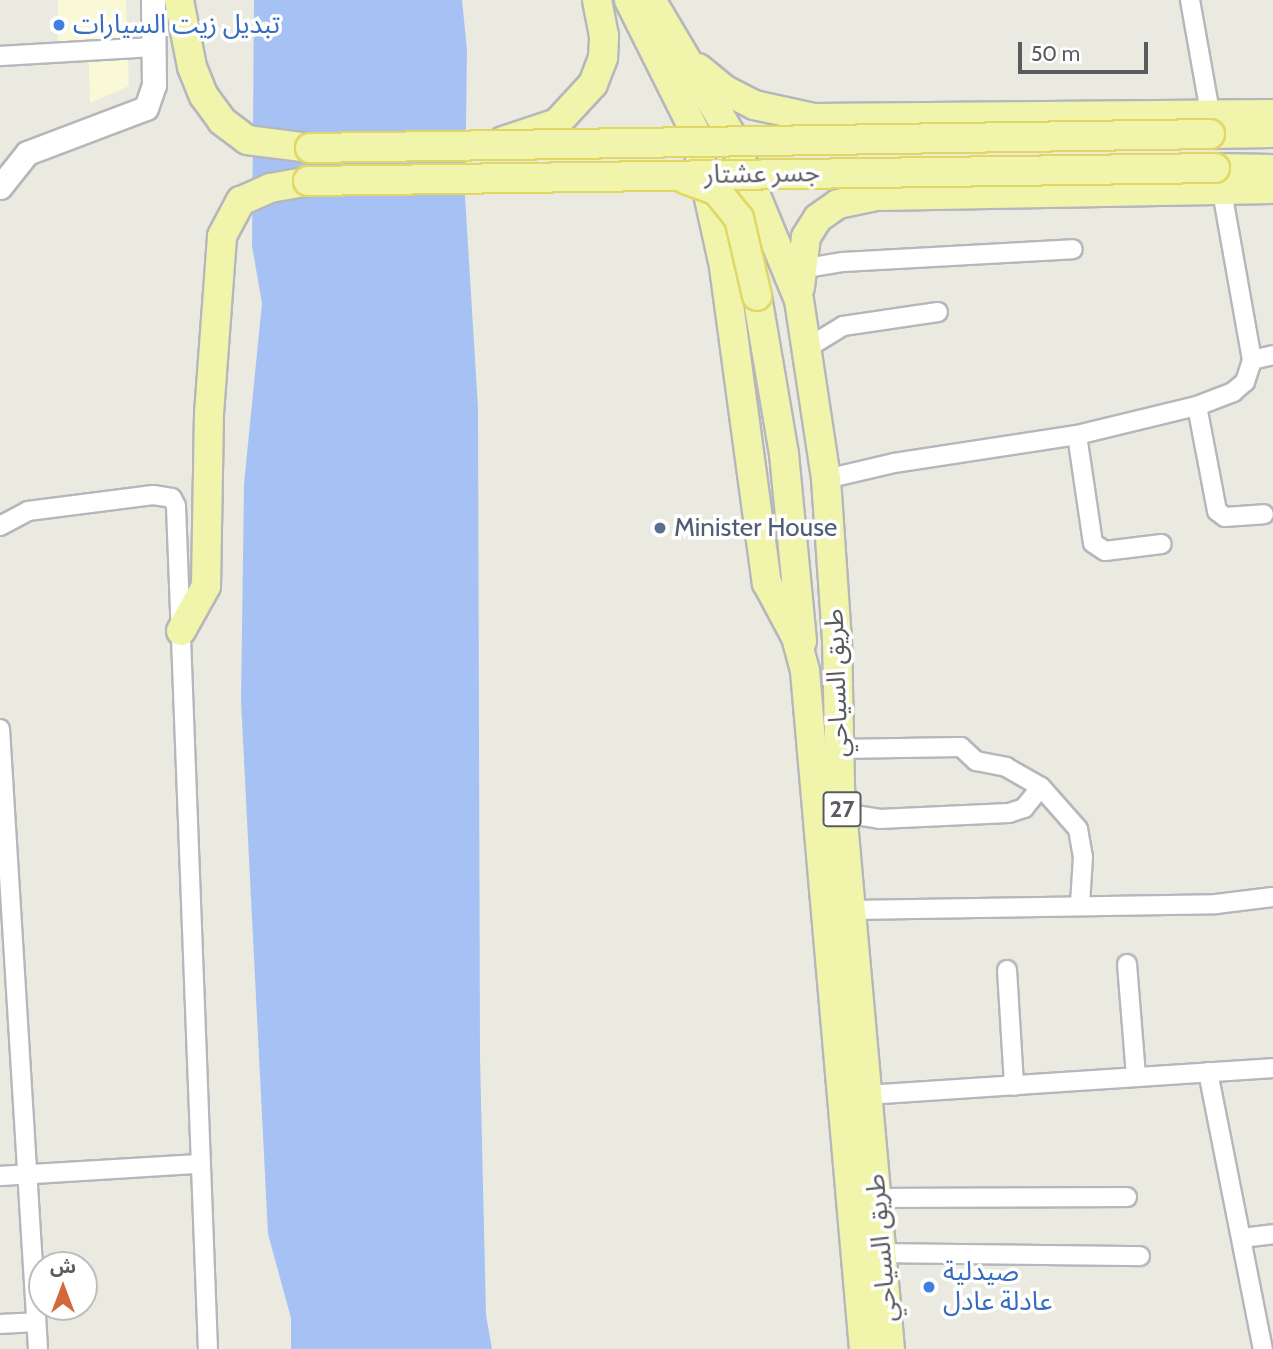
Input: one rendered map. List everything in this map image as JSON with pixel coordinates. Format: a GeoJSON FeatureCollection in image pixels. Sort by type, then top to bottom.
{"type":"FeatureCollection","features":[{"type":"Feature","properties":{"kind":"main road"},"geometry":{"type":"LineString","coordinates":[[467,147],[530,135],[557,123],[578,105],[593,84],[603,58],[597,0]]}},
{"type":"Feature","properties":{"kind":"main road","name":"طريق السياحي"},"geometry":{"type":"LineString","coordinates":[[629,0],[694,130],[724,267],[745,398],[767,583],[796,636],[805,671],[864,1349]]}},
{"type":"Feature","properties":{"kind":"main road"},"geometry":{"type":"LineString","coordinates":[[651,0],[675,43],[724,90],[754,105],[814,118],[1210,123],[1273,133]]}},
{"type":"Feature","properties":{"kind":"main road","name":"جسر عشتار"},"geometry":{"type":"LineString","coordinates":[[170,1],[204,96],[222,121],[247,140],[310,148],[467,147],[1210,123]]}},
{"type":"Feature","properties":{"kind":"main road","name":"طريق السياحي"},"geometry":{"type":"LineString","coordinates":[[675,43],[731,135],[795,270],[826,479],[837,639],[838,749],[884,1253],[890,1349]]}},
{"type":"Feature","properties":{"kind":"main road"},"geometry":{"type":"LineString","coordinates":[[1210,123],[1273,114]]}},
{"type":"Feature","properties":{"kind":"main road"},"geometry":{"type":"LineString","coordinates":[[795,270],[806,237],[818,218],[838,204],[877,196],[1219,180],[1273,169]]}},
{"type":"Feature","properties":{"kind":"main road"},"geometry":{"type":"LineString","coordinates":[[648,175],[701,182],[730,204],[740,218],[757,296],[784,454],[805,671]]}},
{"type":"Feature","properties":{"kind":"main road","name":"جسر عشتار"},"geometry":{"type":"LineString","coordinates":[[181,631],[206,586],[218,263],[233,210],[252,194],[308,181],[648,175],[1219,180]]}},
{"type":"Feature","properties":{"kind":"main road"},"geometry":{"type":"LineString","coordinates":[[1219,180],[1273,189]]}},
{"type":"Feature","properties":{"kind":"street"},"geometry":{"type":"LineString","coordinates":[[1190,0],[1210,123]]}},
{"type":"Feature","properties":{"kind":"street"},"geometry":{"type":"LineString","coordinates":[[2,177],[46,144],[146,108],[154,85],[153,47],[170,1]]}},
{"type":"Feature","properties":{"kind":"street"},"geometry":{"type":"LineString","coordinates":[[0,56],[153,47]]}},
{"type":"Feature","properties":{"kind":"street"},"geometry":{"type":"LineString","coordinates":[[826,479],[902,461],[1077,435],[1198,406],[1234,392],[1245,382],[1252,360],[1219,180]]}},
{"type":"Feature","properties":{"kind":"street"},"geometry":{"type":"LineString","coordinates":[[795,270],[843,261],[1073,249]]}},
{"type":"Feature","properties":{"kind":"street"},"geometry":{"type":"LineString","coordinates":[[807,348],[834,329],[854,323],[938,312]]}},
{"type":"Feature","properties":{"kind":"street"},"geometry":{"type":"LineString","coordinates":[[1252,360],[1273,355]]}},
{"type":"Feature","properties":{"kind":"street"},"geometry":{"type":"LineString","coordinates":[[1198,406],[1217,512],[1225,517],[1264,514]]}},
{"type":"Feature","properties":{"kind":"street"},"geometry":{"type":"LineString","coordinates":[[1077,435],[1093,543],[1105,551],[1162,544]]}},
{"type":"Feature","properties":{"kind":"street"},"geometry":{"type":"LineString","coordinates":[[0,526],[28,511],[58,505],[153,495],[172,498],[176,506],[198,1164],[208,1349]]}},
{"type":"Feature","properties":{"kind":"street"},"geometry":{"type":"LineString","coordinates":[[0,729],[38,1349]]}},
{"type":"Feature","properties":{"kind":"street"},"geometry":{"type":"LineString","coordinates":[[838,749],[961,747],[976,761],[1006,767],[1041,787],[1078,829],[1083,857],[1080,904]]}},
{"type":"Feature","properties":{"kind":"street"},"geometry":{"type":"LineString","coordinates":[[843,813],[879,819],[1009,813],[1024,808],[1041,787]]}},
{"type":"Feature","properties":{"kind":"street"},"geometry":{"type":"LineString","coordinates":[[851,911],[1080,904],[1216,904],[1273,897]]}},
{"type":"Feature","properties":{"kind":"street"},"geometry":{"type":"LineString","coordinates":[[1128,964],[1136,1077]]}},
{"type":"Feature","properties":{"kind":"street"},"geometry":{"type":"LineString","coordinates":[[1007,970],[1014,1086]]}},
{"type":"Feature","properties":{"kind":"street"},"geometry":{"type":"LineString","coordinates":[[868,1095],[1273,1068]]}},
{"type":"Feature","properties":{"kind":"street"},"geometry":{"type":"LineString","coordinates":[[1208,1072],[1263,1349]]}},
{"type":"Feature","properties":{"kind":"street"},"geometry":{"type":"LineString","coordinates":[[0,1176],[198,1164]]}},
{"type":"Feature","properties":{"kind":"street"},"geometry":{"type":"LineString","coordinates":[[879,1198],[1128,1197]]}},
{"type":"Feature","properties":{"kind":"street"},"geometry":{"type":"LineString","coordinates":[[1242,1238],[1273,1234]]}},
{"type":"Feature","properties":{"kind":"street"},"geometry":{"type":"LineString","coordinates":[[884,1253],[1140,1256]]}},
{"type":"Feature","properties":{"kind":"street"},"geometry":{"type":"LineString","coordinates":[[0,1324],[36,1322]]}},
{"type":"Feature","properties":{"kind":"shaded area"},"geometry":{"type":"Polygon","coordinates":[[[58,0],[126,0],[129,86],[90,103],[88,43],[58,50],[58,0]]]}},
{"type":"Feature","properties":{"kind":"water"},"geometry":{"type":"Polygon","coordinates":[[[254,0],[462,0],[467,50],[465,196],[478,408],[480,1057],[486,1315],[492,1349],[291,1349],[291,1318],[268,1234],[241,701],[244,484],[262,303],[252,246],[254,0]]]}},
{"type":"Feature","properties":{"kind":"place","name":"تبديل زيت السيارات"},"geometry":{"type":"Point","coordinates":[59,25]}},
{"type":"Feature","properties":{"kind":"place","name":"Minister House"},"geometry":{"type":"Point","coordinates":[660,528]}},
{"type":"Feature","properties":{"kind":"place","name":"صيدلية عادلة عادل"},"geometry":{"type":"Point","coordinates":[929,1287]}}]}
